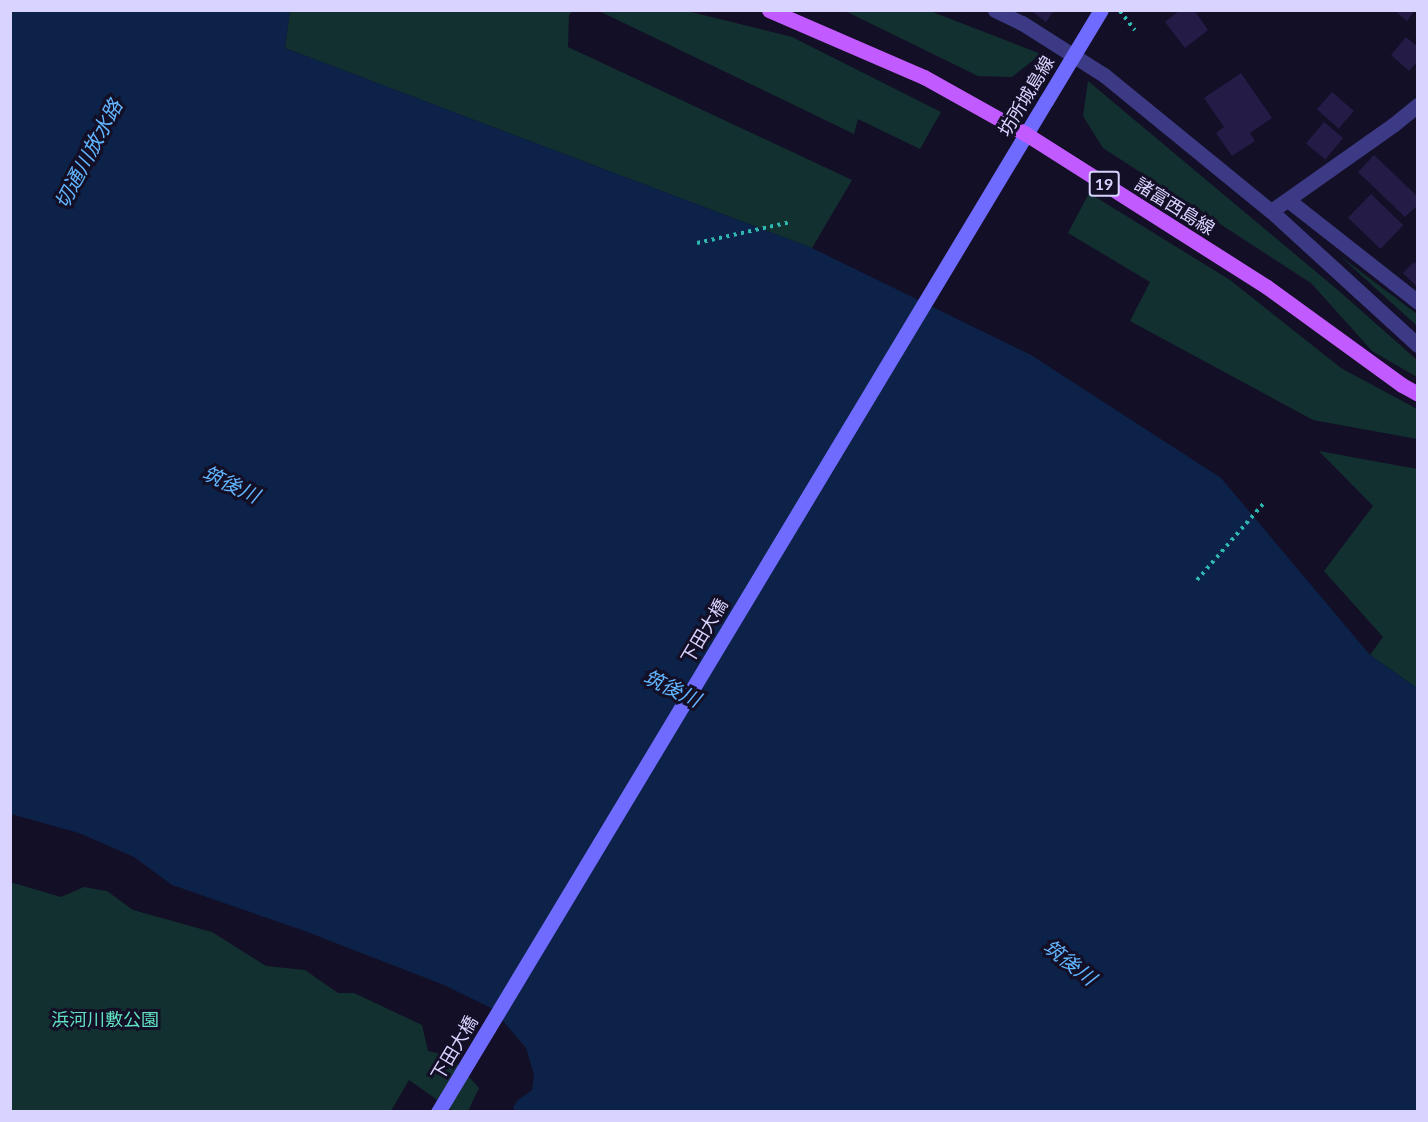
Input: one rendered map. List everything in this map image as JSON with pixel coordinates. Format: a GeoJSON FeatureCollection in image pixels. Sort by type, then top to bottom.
{"type":"FeatureCollection","features":[{"type":"Feature","properties":{"kind":"main road","name":"諸富西島線"},"geometry":{"type":"LineString","coordinates":[[769,10],[924,77],[1026,134],[1267,287],[1402,386],[1418,394]]}},
{"type":"Feature","properties":{"kind":"main road","name":"坊所城島線"},"geometry":{"type":"LineString","coordinates":[[984,202],[1101,10]]}},
{"type":"Feature","properties":{"kind":"main road","name":"下田大橋"},"geometry":{"type":"LineString","coordinates":[[438,1112],[984,202]]}},
{"type":"Feature","properties":{"kind":"street"},"geometry":{"type":"LineString","coordinates":[[996,10],[1022,23],[1104,75],[1271,211],[1418,345]]}},
{"type":"Feature","properties":{"kind":"street"},"geometry":{"type":"LineString","coordinates":[[1271,211],[1418,105]]}},
{"type":"Feature","properties":{"kind":"street"},"geometry":{"type":"LineString","coordinates":[[1288,200],[1418,302]]}},
{"type":"Feature","properties":{"kind":"path"},"geometry":{"type":"LineString","coordinates":[[1120,10],[1135,30]]}},
{"type":"Feature","properties":{"kind":"path"},"geometry":{"type":"LineString","coordinates":[[697,243],[791,222]]}},
{"type":"Feature","properties":{"kind":"path"},"geometry":{"type":"LineString","coordinates":[[1197,580],[1264,503]]}},
{"type":"Feature","properties":{"kind":"green space"},"geometry":{"type":"Polygon","coordinates":[[[290,11],[573,11],[569,15],[568,47],[852,180],[812,248],[285,48],[290,11]]]}},
{"type":"Feature","properties":{"kind":"green space"},"geometry":{"type":"Polygon","coordinates":[[[599,11],[687,11],[792,37],[941,112],[920,149],[858,119],[854,134],[599,11]]]}},
{"type":"Feature","properties":{"kind":"green space"},"geometry":{"type":"Polygon","coordinates":[[[845,11],[930,11],[1041,54],[1012,77],[978,76],[845,11]]]}},
{"type":"Feature","properties":{"kind":"green space"},"geometry":{"type":"Polygon","coordinates":[[[1088,81],[1339,291],[1417,360],[1417,377],[1372,351],[1311,283],[1103,148],[1083,116],[1088,81]]]}},
{"type":"Feature","properties":{"kind":"green space"},"geometry":{"type":"Polygon","coordinates":[[[1089,193],[1230,280],[1341,368],[1417,409],[1417,439],[1313,420],[1130,321],[1150,282],[1068,233],[1089,193]]]}},
{"type":"Feature","properties":{"kind":"green space"},"geometry":{"type":"Polygon","coordinates":[[[1340,256],[1417,314],[1417,326],[1340,256]]]}},
{"type":"Feature","properties":{"kind":"green space"},"geometry":{"type":"Polygon","coordinates":[[[1319,451],[1417,469],[1417,688],[1370,655],[1383,637],[1324,571],[1373,506],[1319,451]]]}},
{"type":"Feature","properties":{"kind":"green space","name":"浜河川敷公園"},"geometry":{"type":"Polygon","coordinates":[[[10,882],[61,897],[84,887],[107,891],[133,910],[212,932],[266,966],[305,970],[338,993],[354,993],[422,1025],[428,1051],[450,1056],[479,1088],[468,1111],[453,1111],[409,1080],[391,1111],[11,1111],[10,882]]]}},
{"type":"Feature","properties":{"kind":"water"},"geometry":{"type":"Polygon","coordinates":[[[10,11],[290,11],[285,48],[812,248],[1031,355],[1221,478],[1370,655],[1417,688],[1417,1111],[515,1111],[513,1107],[518,1100],[532,1090],[534,1075],[526,1048],[493,1009],[444,985],[302,930],[172,885],[134,857],[79,833],[11,814],[10,11]]]}},
{"type":"Feature","properties":{"kind":"building"},"geometry":{"type":"Polygon","coordinates":[[[1030,10],[1054,10],[1046,22],[1030,10]]]}},
{"type":"Feature","properties":{"kind":"building"},"geometry":{"type":"Polygon","coordinates":[[[1180,10],[1194,10],[1208,30],[1185,48],[1165,22],[1180,10]]]}},
{"type":"Feature","properties":{"kind":"building"},"geometry":{"type":"Polygon","coordinates":[[[1394,10],[1415,10],[1407,21],[1394,10]]]}},
{"type":"Feature","properties":{"kind":"building"},"geometry":{"type":"Polygon","coordinates":[[[1406,37],[1418,47],[1418,61],[1409,71],[1391,55],[1406,37]]]}},
{"type":"Feature","properties":{"kind":"building"},"geometry":{"type":"Polygon","coordinates":[[[1241,73],[1272,118],[1250,133],[1255,141],[1232,156],[1216,133],[1224,127],[1204,98],[1241,73]]]}},
{"type":"Feature","properties":{"kind":"building"},"geometry":{"type":"Polygon","coordinates":[[[1332,92],[1354,111],[1339,128],[1317,109],[1332,92]]]}},
{"type":"Feature","properties":{"kind":"building"},"geometry":{"type":"Polygon","coordinates":[[[1324,122],[1343,138],[1325,160],[1306,143],[1324,122]]]}},
{"type":"Feature","properties":{"kind":"building"},"geometry":{"type":"Polygon","coordinates":[[[1374,155],[1418,197],[1418,205],[1405,217],[1358,172],[1374,155]]]}},
{"type":"Feature","properties":{"kind":"building"},"geometry":{"type":"Polygon","coordinates":[[[1371,194],[1403,225],[1380,249],[1348,218],[1371,194]]]}},
{"type":"Feature","properties":{"kind":"building"},"geometry":{"type":"Polygon","coordinates":[[[1414,262],[1418,265],[1418,288],[1403,273],[1414,262]]]}},
{"type":"Feature","properties":{"kind":"water label","name":"切通川放水路"},"geometry":{"type":"Point","coordinates":[88,154]}},
{"type":"Feature","properties":{"kind":"water label","name":"筑後川"},"geometry":{"type":"Point","coordinates":[231,484]}},
{"type":"Feature","properties":{"kind":"water label","name":"筑後川"},"geometry":{"type":"Point","coordinates":[672,688]}},
{"type":"Feature","properties":{"kind":"water label","name":"筑後川"},"geometry":{"type":"Point","coordinates":[1070,962]}}]}
